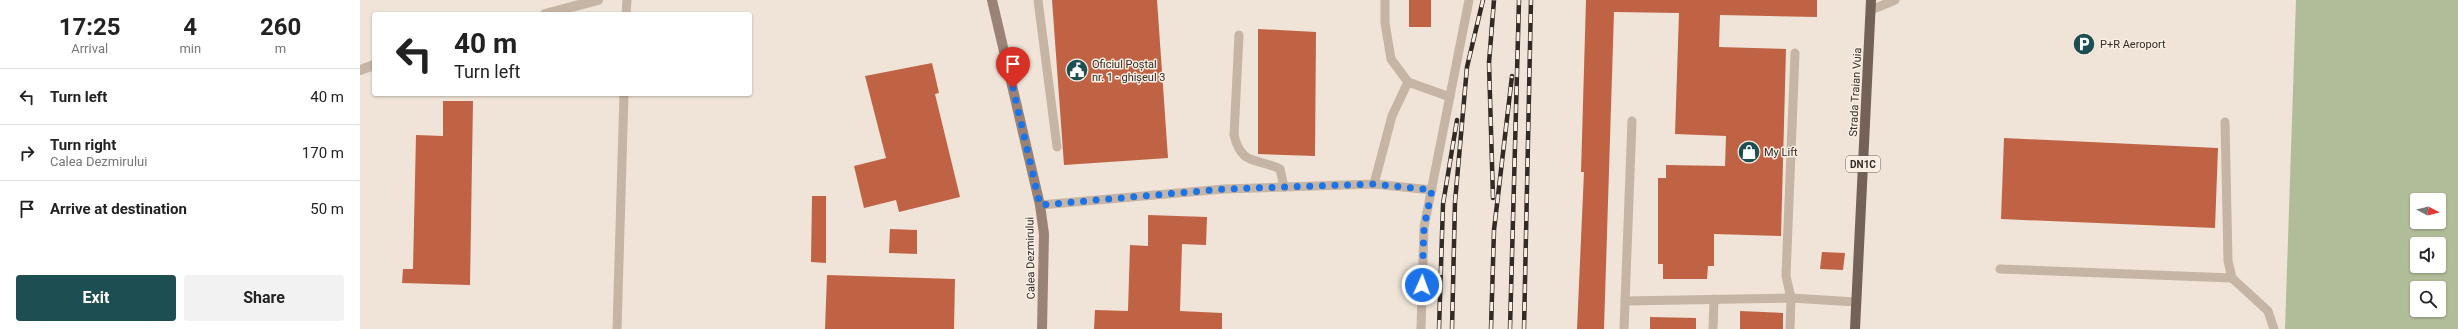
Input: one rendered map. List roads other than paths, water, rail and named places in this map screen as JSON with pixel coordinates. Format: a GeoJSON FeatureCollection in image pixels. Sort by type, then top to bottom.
{"type":"FeatureCollection","features":[{"type":"Feature","properties":{"kind":"main road","name":"Calea Dezmirului"},"geometry":{"type":"LineString","coordinates":[[992,0],[1040,205],[1044,234],[1042,329]]}},
{"type":"Feature","properties":{"kind":"main road","name":"Strada Traian Vuia"},"geometry":{"type":"LineString","coordinates":[[1855,329],[1871,5]]}},
{"type":"Feature","properties":{"kind":"street"},"geometry":{"type":"LineString","coordinates":[[553,12],[598,0]]}},
{"type":"Feature","properties":{"kind":"street"},"geometry":{"type":"LineString","coordinates":[[360,70],[372,66]]}},
{"type":"Feature","properties":{"kind":"lane"},"geometry":{"type":"LineString","coordinates":[[626,12],[627,0]]}},
{"type":"Feature","properties":{"kind":"lane"},"geometry":{"type":"LineString","coordinates":[[1038,0],[1057,147]]}},
{"type":"Feature","properties":{"kind":"lane"},"geometry":{"type":"LineString","coordinates":[[1385,0],[1385,23],[1391,59],[1408,82],[1450,97]]}},
{"type":"Feature","properties":{"kind":"lane"},"geometry":{"type":"LineString","coordinates":[[1421,329],[1424,227],[1469,0]]}},
{"type":"Feature","properties":{"kind":"lane"},"geometry":{"type":"LineString","coordinates":[[1871,5],[1895,0]]}},
{"type":"Feature","properties":{"kind":"lane"},"geometry":{"type":"LineString","coordinates":[[1239,35],[1234,135],[1238,149],[1244,158],[1280,169],[1284,187]]}},
{"type":"Feature","properties":{"kind":"lane"},"geometry":{"type":"LineString","coordinates":[[1790,329],[1791,298],[1786,276],[1794,53]]}},
{"type":"Feature","properties":{"kind":"lane"},"geometry":{"type":"LineString","coordinates":[[1374,184],[1392,116],[1408,82]]}},
{"type":"Feature","properties":{"kind":"lane"},"geometry":{"type":"LineString","coordinates":[[617,329],[624,96]]}},
{"type":"Feature","properties":{"kind":"lane"},"geometry":{"type":"LineString","coordinates":[[1624,329],[1632,121]]}},
{"type":"Feature","properties":{"kind":"lane"},"geometry":{"type":"LineString","coordinates":[[2225,122],[2228,262],[2232,278],[2268,311],[2274,329]]}},
{"type":"Feature","properties":{"kind":"lane"},"geometry":{"type":"LineString","coordinates":[[1040,205],[1224,189],[1374,184],[1432,190]]}},
{"type":"Feature","properties":{"kind":"lane"},"geometry":{"type":"LineString","coordinates":[[2000,269],[2232,278]]}},
{"type":"Feature","properties":{"kind":"lane"},"geometry":{"type":"LineString","coordinates":[[1625,301],[1791,298],[1856,302]]}},
{"type":"Feature","properties":{"kind":"lane"},"geometry":{"type":"LineString","coordinates":[[1713,329],[1714,300]]}},
{"type":"Feature","properties":{"kind":"railway"},"geometry":{"type":"LineString","coordinates":[[1452,329],[1455,202],[1467,67],[1483,0]]}},
{"type":"Feature","properties":{"kind":"railway"},"geometry":{"type":"LineString","coordinates":[[1493,198],[1489,63],[1494,0]]}},
{"type":"Feature","properties":{"kind":"railway"},"geometry":{"type":"LineString","coordinates":[[1510,329],[1519,0]]}},
{"type":"Feature","properties":{"kind":"railway"},"geometry":{"type":"LineString","coordinates":[[1524,329],[1531,0]]}},
{"type":"Feature","properties":{"kind":"railway"},"geometry":{"type":"LineString","coordinates":[[1491,329],[1494,230],[1512,76]]}},
{"type":"Feature","properties":{"kind":"railway"},"geometry":{"type":"LineString","coordinates":[[1439,329],[1443,204],[1457,120]]}},
{"type":"Feature","properties":{"kind":"place","name":"P+R Aeroport"},"geometry":{"type":"Point","coordinates":[2084,44]}},
{"type":"Feature","properties":{"kind":"place","name":"Oficiul Poștal nr. 1 - ghișeul 3"},"geometry":{"type":"Point","coordinates":[1077,70]}},
{"type":"Feature","properties":{"kind":"place","name":"My Lift"},"geometry":{"type":"Point","coordinates":[1749,152]}}]}
